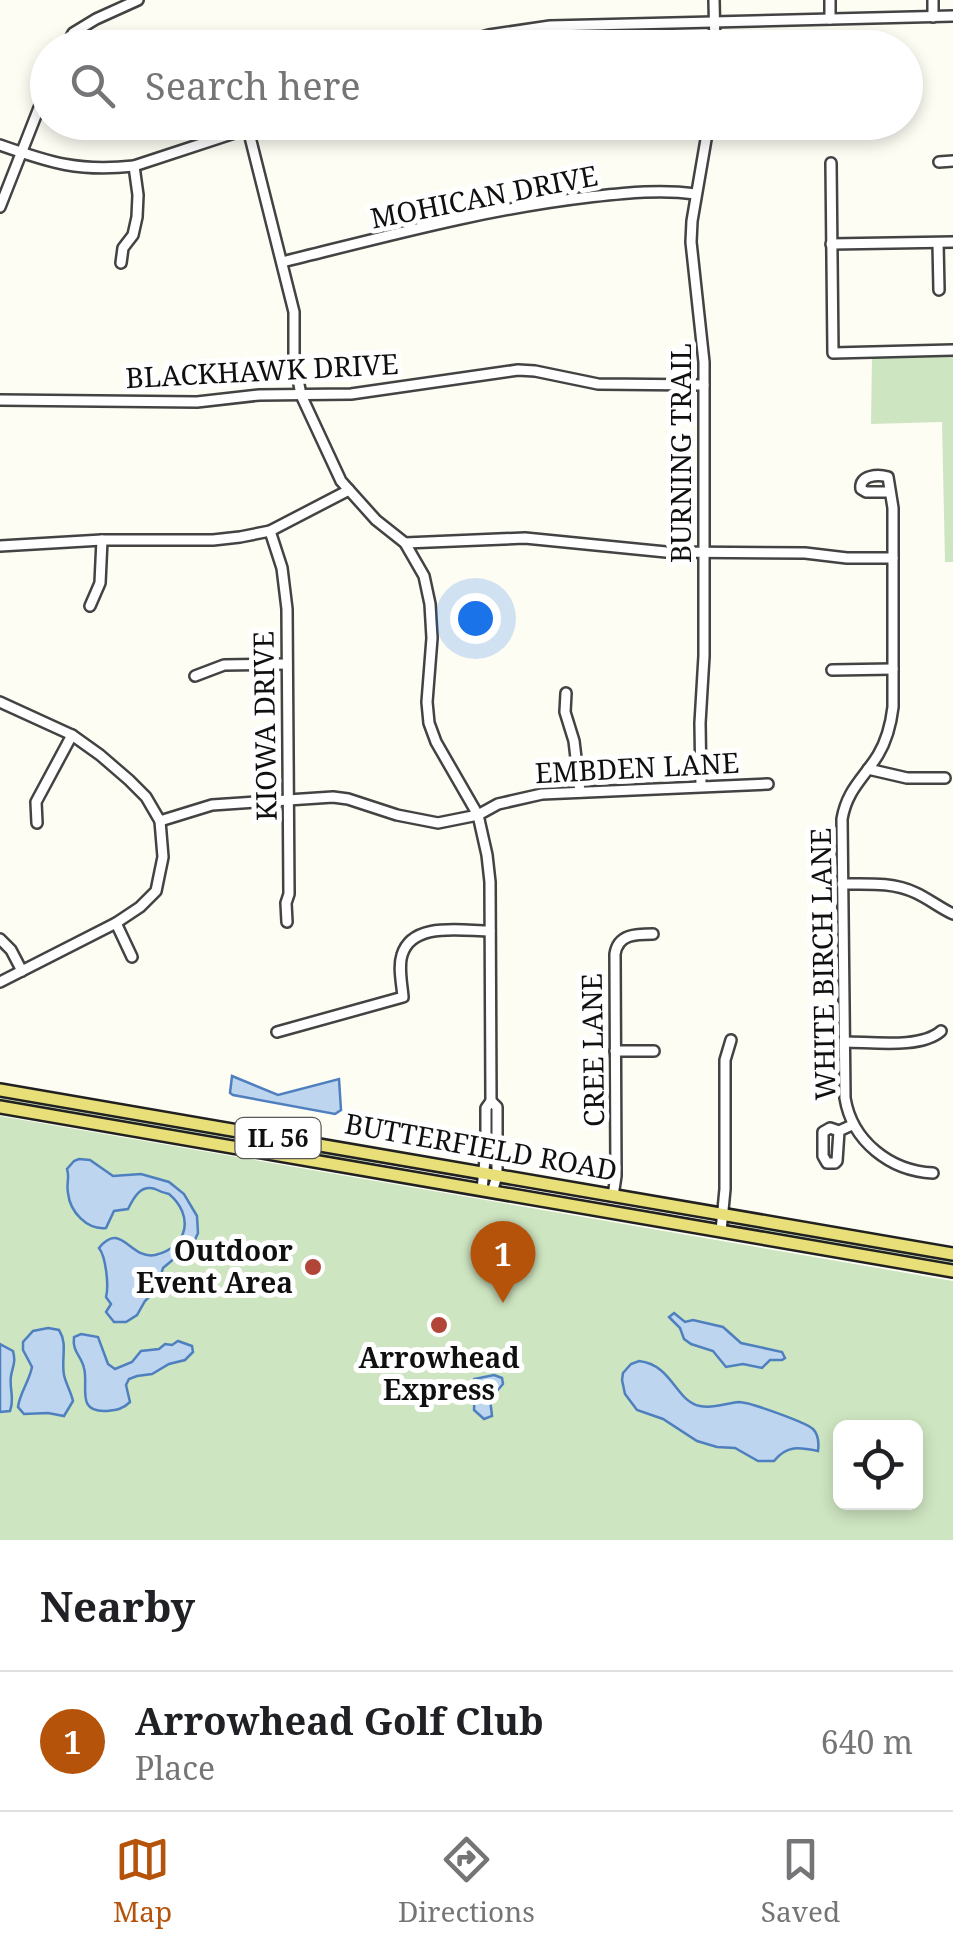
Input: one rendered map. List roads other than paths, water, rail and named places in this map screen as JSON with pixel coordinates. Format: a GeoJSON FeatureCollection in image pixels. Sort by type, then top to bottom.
{"type":"FeatureCollection","features":[{"type":"Feature","properties":{"kind":"main road","name":"BUTTERFIELD ROAD"},"geometry":{"type":"LineString","coordinates":[[0,1090],[953,1254]]}},
{"type":"Feature","properties":{"kind":"main road","name":"BUTTERFIELD ROAD"},"geometry":{"type":"LineString","coordinates":[[0,1108],[953,1271]]}},
{"type":"Feature","properties":{"kind":"street"},"geometry":{"type":"LineString","coordinates":[[78,30],[138,0]]}},
{"type":"Feature","properties":{"kind":"street"},"geometry":{"type":"LineString","coordinates":[[714,0],[714,30]]}},
{"type":"Feature","properties":{"kind":"street"},"geometry":{"type":"LineString","coordinates":[[830,0],[830,19]]}},
{"type":"Feature","properties":{"kind":"street"},"geometry":{"type":"LineString","coordinates":[[933,0],[933,16]]}},
{"type":"Feature","properties":{"kind":"street"},"geometry":{"type":"LineString","coordinates":[[517,30],[953,16]]}},
{"type":"Feature","properties":{"kind":"street"},"geometry":{"type":"LineString","coordinates":[[0,207],[30,131]]}},
{"type":"Feature","properties":{"kind":"street"},"geometry":{"type":"LineString","coordinates":[[0,144],[68,166],[100,169],[134,166],[216,140]]}},
{"type":"Feature","properties":{"kind":"street"},"geometry":{"type":"LineString","coordinates":[[251,140],[294,312],[294,358],[301,394],[335,470],[376,520],[405,543],[424,576],[432,638],[429,723],[478,815],[489,868],[492,1102],[486,1108],[487,1191]]}},
{"type":"Feature","properties":{"kind":"street","name":"BURNING TRAIL"},"geometry":{"type":"LineString","coordinates":[[701,786],[704,385],[702,332],[691,252],[692,221],[706,140]]}},
{"type":"Feature","properties":{"kind":"street"},"geometry":{"type":"LineString","coordinates":[[939,162],[953,161]]}},
{"type":"Feature","properties":{"kind":"street"},"geometry":{"type":"LineString","coordinates":[[831,163],[833,353],[953,350]]}},
{"type":"Feature","properties":{"kind":"street"},"geometry":{"type":"LineString","coordinates":[[121,263],[123,248],[132,236],[137,217],[134,166]]}},
{"type":"Feature","properties":{"kind":"street","name":"MOHICAN DRIVE"},"geometry":{"type":"LineString","coordinates":[[282,262],[518,207],[652,190],[696,194]]}},
{"type":"Feature","properties":{"kind":"street"},"geometry":{"type":"LineString","coordinates":[[938,242],[940,290]]}},
{"type":"Feature","properties":{"kind":"street"},"geometry":{"type":"LineString","coordinates":[[831,244],[953,242]]}},
{"type":"Feature","properties":{"kind":"street","name":"BLACKHAWK DRIVE"},"geometry":{"type":"LineString","coordinates":[[0,400],[197,402],[248,396],[368,393],[518,370],[598,384],[704,385]]}},
{"type":"Feature","properties":{"kind":"street","name":"WHITE BIRCH LANE"},"geometry":{"type":"LineString","coordinates":[[890,492],[861,490],[863,479],[886,476],[890,492],[893,708],[884,745],[853,787],[843,814],[845,1098],[852,1125],[868,1145],[912,1170],[933,1173]]}},
{"type":"Feature","properties":{"kind":"street"},"geometry":{"type":"LineString","coordinates":[[0,546],[220,539],[270,531],[349,490]]}},
{"type":"Feature","properties":{"kind":"street","name":"KIOWA DRIVE"},"geometry":{"type":"LineString","coordinates":[[270,531],[284,580],[287,922]]}},
{"type":"Feature","properties":{"kind":"street"},"geometry":{"type":"LineString","coordinates":[[405,543],[525,538],[649,551],[893,558]]}},
{"type":"Feature","properties":{"kind":"street"},"geometry":{"type":"LineString","coordinates":[[90,606],[100,583],[102,540]]}},
{"type":"Feature","properties":{"kind":"street"},"geometry":{"type":"LineString","coordinates":[[195,676],[224,665],[287,664]]}},
{"type":"Feature","properties":{"kind":"street"},"geometry":{"type":"LineString","coordinates":[[832,670],[893,669]]}},
{"type":"Feature","properties":{"kind":"street"},"geometry":{"type":"LineString","coordinates":[[566,693],[565,712],[574,741],[580,792]]}},
{"type":"Feature","properties":{"kind":"street"},"geometry":{"type":"LineString","coordinates":[[0,702],[72,735],[129,780],[146,797],[160,820],[164,857],[156,890],[140,908],[0,982]]}},
{"type":"Feature","properties":{"kind":"street"},"geometry":{"type":"LineString","coordinates":[[37,823],[36,802],[72,735]]}},
{"type":"Feature","properties":{"kind":"street"},"geometry":{"type":"LineString","coordinates":[[868,769],[907,778],[945,778]]}},
{"type":"Feature","properties":{"kind":"street","name":"EMBDEN LANE"},"geometry":{"type":"LineString","coordinates":[[160,820],[212,805],[288,798],[348,798],[383,811],[446,822],[542,794],[768,784]]}},
{"type":"Feature","properties":{"kind":"street"},"geometry":{"type":"LineString","coordinates":[[842,884],[902,888],[953,914]]}},
{"type":"Feature","properties":{"kind":"street"},"geometry":{"type":"LineString","coordinates":[[116,922],[132,957]]}},
{"type":"Feature","properties":{"kind":"street"},"geometry":{"type":"LineString","coordinates":[[277,1032],[403,996],[401,956],[410,939],[424,933],[490,930]]}},
{"type":"Feature","properties":{"kind":"street","name":"CREE LANE"},"geometry":{"type":"LineString","coordinates":[[613,1196],[616,947],[624,937],[653,934]]}},
{"type":"Feature","properties":{"kind":"street"},"geometry":{"type":"LineString","coordinates":[[0,939],[22,971]]}},
{"type":"Feature","properties":{"kind":"street"},"geometry":{"type":"LineString","coordinates":[[845,1042],[921,1042],[941,1031]]}},
{"type":"Feature","properties":{"kind":"street"},"geometry":{"type":"LineString","coordinates":[[721,1232],[724,1060],[730,1040]]}},
{"type":"Feature","properties":{"kind":"street"},"geometry":{"type":"LineString","coordinates":[[616,1051],[654,1051]]}},
{"type":"Feature","properties":{"kind":"street"},"geometry":{"type":"LineString","coordinates":[[487,1191],[497,1176],[498,1107],[492,1102]]}},
{"type":"Feature","properties":{"kind":"street"},"geometry":{"type":"LineString","coordinates":[[839,1131],[852,1125]]}},
{"type":"Feature","properties":{"kind":"water"},"geometry":{"type":"Polygon","coordinates":[[[232,1076],[278,1095],[339,1079],[341,1110],[335,1114],[233,1095],[232,1076]]]}},
{"type":"Feature","properties":{"kind":"water"},"geometry":{"type":"Polygon","coordinates":[[[79,1159],[90,1160],[113,1176],[141,1174],[169,1182],[184,1194],[197,1216],[194,1242],[163,1268],[157,1289],[137,1315],[126,1322],[114,1322],[106,1312],[111,1304],[106,1297],[106,1272],[99,1248],[114,1238],[146,1255],[155,1255],[181,1238],[185,1220],[169,1194],[150,1188],[138,1193],[128,1209],[114,1211],[106,1228],[86,1223],[76,1213],[68,1193],[67,1169],[79,1159]]]}},
{"type":"Feature","properties":{"kind":"water"},"geometry":{"type":"Polygon","coordinates":[[[674,1313],[685,1322],[693,1320],[723,1327],[741,1343],[782,1352],[785,1358],[770,1360],[762,1368],[743,1364],[726,1367],[713,1351],[684,1339],[669,1317],[674,1313]]]}},
{"type":"Feature","properties":{"kind":"water"},"geometry":{"type":"Polygon","coordinates":[[[59,1330],[63,1341],[64,1375],[73,1401],[64,1416],[24,1414],[18,1407],[32,1367],[23,1342],[33,1331],[59,1330]]]}},
{"type":"Feature","properties":{"kind":"water"},"geometry":{"type":"Polygon","coordinates":[[[74,1337],[98,1337],[108,1364],[115,1369],[132,1362],[141,1351],[178,1341],[192,1346],[193,1352],[185,1360],[152,1374],[129,1379],[126,1385],[130,1402],[125,1406],[97,1410],[87,1403],[84,1368],[74,1346],[74,1337]]]}},
{"type":"Feature","properties":{"kind":"water"},"geometry":{"type":"Polygon","coordinates":[[[0,1344],[13,1351],[14,1358],[10,1411],[0,1412],[0,1344]]]}},
{"type":"Feature","properties":{"kind":"water"},"geometry":{"type":"Polygon","coordinates":[[[639,1361],[659,1369],[692,1403],[710,1407],[745,1403],[808,1426],[816,1434],[818,1451],[794,1448],[774,1461],[758,1461],[735,1448],[697,1441],[663,1419],[637,1410],[625,1394],[623,1373],[639,1361]]]}},
{"type":"Feature","properties":{"kind":"water"},"geometry":{"type":"Polygon","coordinates":[[[494,1375],[502,1378],[503,1384],[490,1399],[492,1416],[484,1419],[474,1410],[474,1379],[494,1375]]]}},
{"type":"Feature","properties":{"kind":"place","name":"Outdoor Event Area"},"geometry":{"type":"Point","coordinates":[313,1267]}},
{"type":"Feature","properties":{"kind":"place","name":"Arrowhead Golf Club"},"geometry":{"type":"Point","coordinates":[503,1303]}},
{"type":"Feature","properties":{"kind":"place","name":"Arrowhead Express"},"geometry":{"type":"Point","coordinates":[439,1325]}}]}
